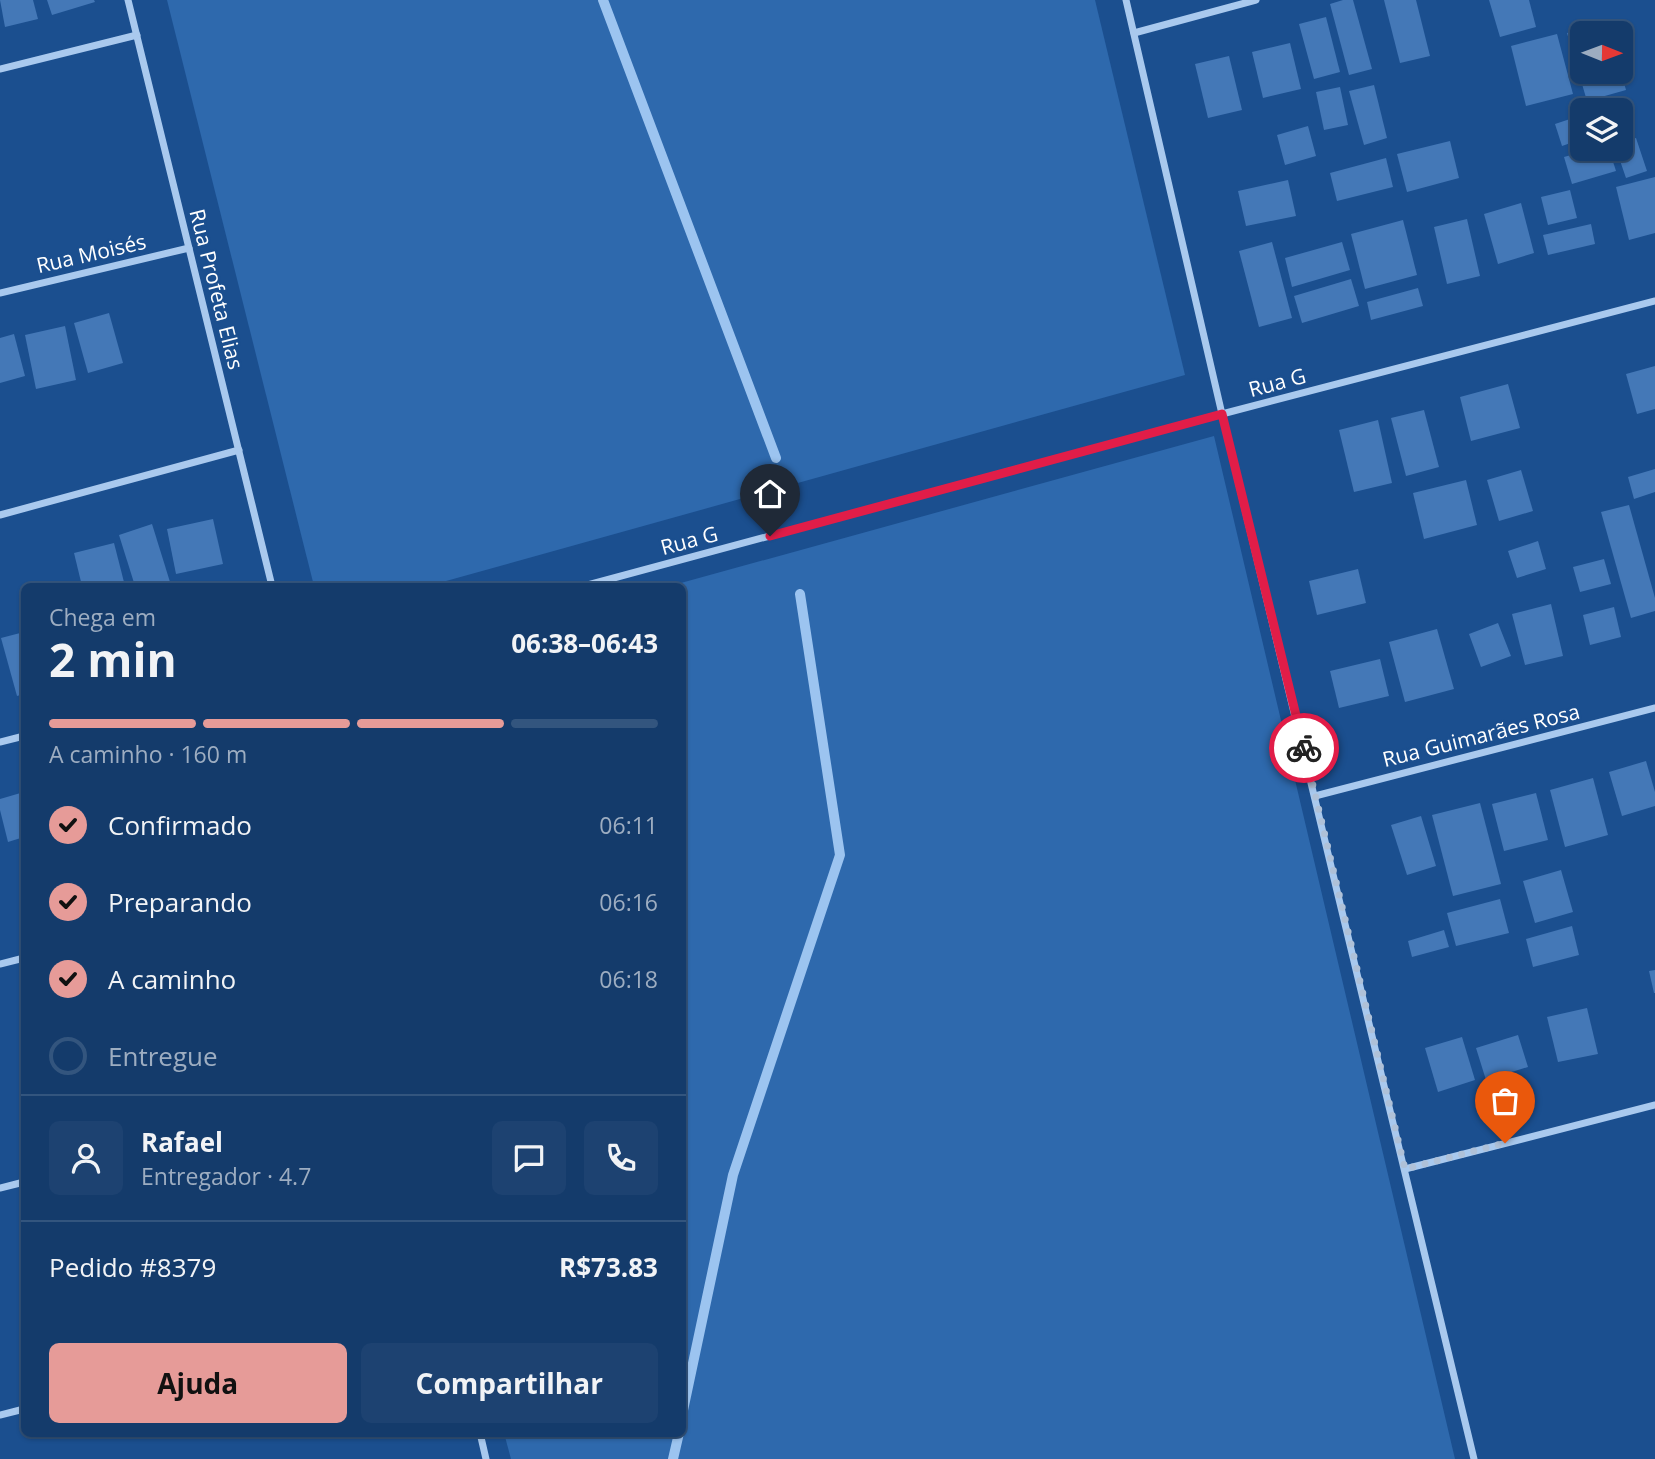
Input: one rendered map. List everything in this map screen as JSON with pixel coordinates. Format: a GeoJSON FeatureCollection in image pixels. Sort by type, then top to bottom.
{"type":"FeatureCollection","features":[{"type":"Feature","properties":{"kind":"street","name":"Rua Profeta Elias"},"geometry":{"type":"LineString","coordinates":[[128,0],[271,583]]}},
{"type":"Feature","properties":{"kind":"street"},"geometry":{"type":"LineString","coordinates":[[1126,0],[1222,414],[1474,1459]]}},
{"type":"Feature","properties":{"kind":"street"},"geometry":{"type":"LineString","coordinates":[[1134,33],[1256,0]]}},
{"type":"Feature","properties":{"kind":"street"},"geometry":{"type":"LineString","coordinates":[[0,69],[137,35]]}},
{"type":"Feature","properties":{"kind":"street","name":"Rua Moisés"},"geometry":{"type":"LineString","coordinates":[[0,293],[189,247]]}},
{"type":"Feature","properties":{"kind":"street","name":"Rua G"},"geometry":{"type":"LineString","coordinates":[[595,583],[1222,414],[1655,301]]}},
{"type":"Feature","properties":{"kind":"street"},"geometry":{"type":"LineString","coordinates":[[0,515],[239,450]]}},
{"type":"Feature","properties":{"kind":"street","name":"Rua Guimarães Rosa"},"geometry":{"type":"LineString","coordinates":[[1315,796],[1655,708]]}},
{"type":"Feature","properties":{"kind":"street"},"geometry":{"type":"LineString","coordinates":[[0,742],[21,737]]}},
{"type":"Feature","properties":{"kind":"street"},"geometry":{"type":"LineString","coordinates":[[0,964],[21,959]]}},
{"type":"Feature","properties":{"kind":"street"},"geometry":{"type":"LineString","coordinates":[[1405,1169],[1655,1105]]}},
{"type":"Feature","properties":{"kind":"street"},"geometry":{"type":"LineString","coordinates":[[0,1188],[21,1183]]}},
{"type":"Feature","properties":{"kind":"street"},"geometry":{"type":"LineString","coordinates":[[0,1415],[21,1410]]}},
{"type":"Feature","properties":{"kind":"street"},"geometry":{"type":"LineString","coordinates":[[481,1437],[486,1459]]}},
{"type":"Feature","properties":{"kind":"shaded area"},"geometry":{"type":"Polygon","coordinates":[[[167,0],[1095,0],[1185,375],[439,583],[313,583],[167,0]]]}},
{"type":"Feature","properties":{"kind":"shaded area"},"geometry":{"type":"Polygon","coordinates":[[[1214,436],[1455,1459],[511,1459],[505,1437],[686,1437],[686,583],[681,583],[1214,436]]]}},
{"type":"Feature","properties":{"kind":"building"},"geometry":{"type":"Polygon","coordinates":[[[0,0],[33,0],[38,19],[5,27],[0,0]]]}},
{"type":"Feature","properties":{"kind":"building"},"geometry":{"type":"Polygon","coordinates":[[[47,0],[94,0],[95,2],[52,15],[47,0]]]}},
{"type":"Feature","properties":{"kind":"building"},"geometry":{"type":"Polygon","coordinates":[[[1353,0],[1372,69],[1349,75],[1330,4],[1353,0]]]}},
{"type":"Feature","properties":{"kind":"building"},"geometry":{"type":"Polygon","coordinates":[[[1384,0],[1416,0],[1430,56],[1400,63],[1384,0]]]}},
{"type":"Feature","properties":{"kind":"building"},"geometry":{"type":"Polygon","coordinates":[[[1489,0],[1529,0],[1536,27],[1500,37],[1489,0]]]}},
{"type":"Feature","properties":{"kind":"building"},"geometry":{"type":"Polygon","coordinates":[[[1326,17],[1340,72],[1314,79],[1299,24],[1326,17]]]}},
{"type":"Feature","properties":{"kind":"building"},"geometry":{"type":"Polygon","coordinates":[[[1557,34],[1573,94],[1526,106],[1511,46],[1557,34]]]}},
{"type":"Feature","properties":{"kind":"building"},"geometry":{"type":"Polygon","coordinates":[[[1290,43],[1301,89],[1263,98],[1252,52],[1290,43]]]}},
{"type":"Feature","properties":{"kind":"building"},"geometry":{"type":"Polygon","coordinates":[[[1229,56],[1242,110],[1208,118],[1195,64],[1229,56]]]}},
{"type":"Feature","properties":{"kind":"building"},"geometry":{"type":"Polygon","coordinates":[[[1582,84],[1624,84],[1626,90],[1598,98],[1586,98],[1582,84]]]}},
{"type":"Feature","properties":{"kind":"building"},"geometry":{"type":"Polygon","coordinates":[[[1374,85],[1387,138],[1364,145],[1349,91],[1374,85]]]}},
{"type":"Feature","properties":{"kind":"building"},"geometry":{"type":"Polygon","coordinates":[[[1340,87],[1348,125],[1324,130],[1316,92],[1340,87]]]}},
{"type":"Feature","properties":{"kind":"building"},"geometry":{"type":"Polygon","coordinates":[[[1570,119],[1570,143],[1562,146],[1555,124],[1570,119]]]}},
{"type":"Feature","properties":{"kind":"building"},"geometry":{"type":"Polygon","coordinates":[[[1308,126],[1316,156],[1285,165],[1277,135],[1308,126]]]}},
{"type":"Feature","properties":{"kind":"building"},"geometry":{"type":"Polygon","coordinates":[[[1636,138],[1647,171],[1626,178],[1620,161],[1633,161],[1633,139],[1636,138]]]}},
{"type":"Feature","properties":{"kind":"building"},"geometry":{"type":"Polygon","coordinates":[[[1450,141],[1459,178],[1407,192],[1397,154],[1450,141]]]}},
{"type":"Feature","properties":{"kind":"building"},"geometry":{"type":"Polygon","coordinates":[[[1570,155],[1570,161],[1613,161],[1616,171],[1572,184],[1564,157],[1570,155]]]}},
{"type":"Feature","properties":{"kind":"building"},"geometry":{"type":"Polygon","coordinates":[[[1386,158],[1393,187],[1337,201],[1330,173],[1386,158]]]}},
{"type":"Feature","properties":{"kind":"building"},"geometry":{"type":"Polygon","coordinates":[[[1655,177],[1655,233],[1629,240],[1616,187],[1655,177]]]}},
{"type":"Feature","properties":{"kind":"building"},"geometry":{"type":"Polygon","coordinates":[[[1288,180],[1296,216],[1246,226],[1238,191],[1288,180]]]}},
{"type":"Feature","properties":{"kind":"building"},"geometry":{"type":"Polygon","coordinates":[[[1570,190],[1577,218],[1548,225],[1541,197],[1570,190]]]}},
{"type":"Feature","properties":{"kind":"building"},"geometry":{"type":"Polygon","coordinates":[[[1521,203],[1534,253],[1498,264],[1484,214],[1521,203]]]}},
{"type":"Feature","properties":{"kind":"building"},"geometry":{"type":"Polygon","coordinates":[[[1467,219],[1480,276],[1447,284],[1434,227],[1467,219]]]}},
{"type":"Feature","properties":{"kind":"building"},"geometry":{"type":"Polygon","coordinates":[[[1403,220],[1417,275],[1365,289],[1351,234],[1403,220]]]}},
{"type":"Feature","properties":{"kind":"building"},"geometry":{"type":"Polygon","coordinates":[[[1591,224],[1595,244],[1548,255],[1543,235],[1591,224]]]}},
{"type":"Feature","properties":{"kind":"building"},"geometry":{"type":"Polygon","coordinates":[[[1272,242],[1292,318],[1259,327],[1239,251],[1272,242]]]}},
{"type":"Feature","properties":{"kind":"building"},"geometry":{"type":"Polygon","coordinates":[[[1342,242],[1350,270],[1292,287],[1285,258],[1342,242]]]}},
{"type":"Feature","properties":{"kind":"building"},"geometry":{"type":"Polygon","coordinates":[[[1351,279],[1359,306],[1302,323],[1294,296],[1351,279]]]}},
{"type":"Feature","properties":{"kind":"building"},"geometry":{"type":"Polygon","coordinates":[[[1418,288],[1423,306],[1371,320],[1367,302],[1418,288]]]}},
{"type":"Feature","properties":{"kind":"building"},"geometry":{"type":"Polygon","coordinates":[[[109,313],[123,363],[88,373],[74,323],[109,313]]]}},
{"type":"Feature","properties":{"kind":"building"},"geometry":{"type":"Polygon","coordinates":[[[65,326],[76,380],[36,389],[25,335],[65,326]]]}},
{"type":"Feature","properties":{"kind":"building"},"geometry":{"type":"Polygon","coordinates":[[[14,334],[25,376],[0,383],[0,338],[14,334]]]}},
{"type":"Feature","properties":{"kind":"building"},"geometry":{"type":"Polygon","coordinates":[[[1655,366],[1655,409],[1637,414],[1626,374],[1655,366]]]}},
{"type":"Feature","properties":{"kind":"building"},"geometry":{"type":"Polygon","coordinates":[[[1508,384],[1520,428],[1471,441],[1460,397],[1508,384]]]}},
{"type":"Feature","properties":{"kind":"building"},"geometry":{"type":"Polygon","coordinates":[[[1424,410],[1439,467],[1406,476],[1391,418],[1424,410]]]}},
{"type":"Feature","properties":{"kind":"building"},"geometry":{"type":"Polygon","coordinates":[[[1378,420],[1392,483],[1354,492],[1339,430],[1378,420]]]}},
{"type":"Feature","properties":{"kind":"building"},"geometry":{"type":"Polygon","coordinates":[[[1655,469],[1655,492],[1634,499],[1628,477],[1655,469]]]}},
{"type":"Feature","properties":{"kind":"building"},"geometry":{"type":"Polygon","coordinates":[[[1521,470],[1533,511],[1499,521],[1487,480],[1521,470]]]}},
{"type":"Feature","properties":{"kind":"building"},"geometry":{"type":"Polygon","coordinates":[[[1466,480],[1477,525],[1424,539],[1413,493],[1466,480]]]}},
{"type":"Feature","properties":{"kind":"building"},"geometry":{"type":"Polygon","coordinates":[[[1629,505],[1655,598],[1655,611],[1631,618],[1601,512],[1629,505]]]}},
{"type":"Feature","properties":{"kind":"building"},"geometry":{"type":"Polygon","coordinates":[[[213,519],[223,564],[176,574],[167,529],[213,519]]]}},
{"type":"Feature","properties":{"kind":"building"},"geometry":{"type":"Polygon","coordinates":[[[152,524],[170,582],[134,583],[119,535],[152,524]]]}},
{"type":"Feature","properties":{"kind":"building"},"geometry":{"type":"Polygon","coordinates":[[[1538,541],[1546,569],[1517,578],[1508,551],[1538,541]]]}},
{"type":"Feature","properties":{"kind":"building"},"geometry":{"type":"Polygon","coordinates":[[[114,543],[124,583],[81,583],[74,553],[114,543]]]}},
{"type":"Feature","properties":{"kind":"building"},"geometry":{"type":"Polygon","coordinates":[[[1604,559],[1611,584],[1580,592],[1573,567],[1604,559]]]}},
{"type":"Feature","properties":{"kind":"building"},"geometry":{"type":"Polygon","coordinates":[[[1358,569],[1366,603],[1317,615],[1309,581],[1358,569]]]}},
{"type":"Feature","properties":{"kind":"building"},"geometry":{"type":"Polygon","coordinates":[[[1551,604],[1563,656],[1525,665],[1512,614],[1551,604]]]}},
{"type":"Feature","properties":{"kind":"building"},"geometry":{"type":"Polygon","coordinates":[[[1614,607],[1621,637],[1590,645],[1583,615],[1614,607]]]}},
{"type":"Feature","properties":{"kind":"building"},"geometry":{"type":"Polygon","coordinates":[[[1498,623],[1511,656],[1481,667],[1469,634],[1498,623]]]}},
{"type":"Feature","properties":{"kind":"building"},"geometry":{"type":"Polygon","coordinates":[[[1437,629],[1454,689],[1405,702],[1389,642],[1437,629]]]}},
{"type":"Feature","properties":{"kind":"building"},"geometry":{"type":"Polygon","coordinates":[[[21,633],[21,695],[17,696],[1,638],[21,633]]]}},
{"type":"Feature","properties":{"kind":"building"},"geometry":{"type":"Polygon","coordinates":[[[1380,659],[1389,696],[1339,708],[1330,671],[1380,659]]]}},
{"type":"Feature","properties":{"kind":"building"},"geometry":{"type":"Polygon","coordinates":[[[1646,761],[1655,792],[1655,806],[1622,816],[1609,772],[1646,761]]]}},
{"type":"Feature","properties":{"kind":"building"},"geometry":{"type":"Polygon","coordinates":[[[1593,778],[1608,835],[1565,847],[1550,790],[1593,778]]]}},
{"type":"Feature","properties":{"kind":"building"},"geometry":{"type":"Polygon","coordinates":[[[21,793],[21,838],[8,842],[0,799],[21,793]]]}},
{"type":"Feature","properties":{"kind":"building"},"geometry":{"type":"Polygon","coordinates":[[[1536,793],[1548,840],[1504,851],[1492,804],[1536,793]]]}},
{"type":"Feature","properties":{"kind":"building"},"geometry":{"type":"Polygon","coordinates":[[[1480,803],[1501,884],[1453,896],[1432,815],[1480,803]]]}},
{"type":"Feature","properties":{"kind":"building"},"geometry":{"type":"Polygon","coordinates":[[[1421,816],[1436,866],[1407,875],[1391,825],[1421,816]]]}},
{"type":"Feature","properties":{"kind":"building"},"geometry":{"type":"Polygon","coordinates":[[[1561,870],[1573,912],[1535,923],[1523,881],[1561,870]]]}},
{"type":"Feature","properties":{"kind":"building"},"geometry":{"type":"Polygon","coordinates":[[[1500,899],[1509,933],[1456,946],[1447,913],[1500,899]]]}},
{"type":"Feature","properties":{"kind":"building"},"geometry":{"type":"Polygon","coordinates":[[[1572,926],[1579,955],[1533,967],[1526,939],[1572,926]]]}},
{"type":"Feature","properties":{"kind":"building"},"geometry":{"type":"Polygon","coordinates":[[[1444,930],[1449,947],[1412,957],[1408,941],[1444,930]]]}},
{"type":"Feature","properties":{"kind":"building"},"geometry":{"type":"Polygon","coordinates":[[[1655,970],[1655,993],[1654,993],[1649,971],[1655,970]]]}},
{"type":"Feature","properties":{"kind":"building"},"geometry":{"type":"Polygon","coordinates":[[[1587,1008],[1598,1054],[1558,1062],[1547,1017],[1587,1008]]]}},
{"type":"Feature","properties":{"kind":"building"},"geometry":{"type":"Polygon","coordinates":[[[1518,1035],[1528,1067],[1486,1080],[1476,1048],[1518,1035]]]}},
{"type":"Feature","properties":{"kind":"building"},"geometry":{"type":"Polygon","coordinates":[[[1462,1037],[1475,1080],[1438,1092],[1425,1048],[1462,1037]]]}},
{"type":"Feature","properties":{"kind":"waterway"},"geometry":{"type":"LineString","coordinates":[[603,0],[776,458]]}},
{"type":"Feature","properties":{"kind":"waterway"},"geometry":{"type":"LineString","coordinates":[[686,1396],[733,1175],[840,855],[800,594]]}},
{"type":"Feature","properties":{"kind":"waterway"},"geometry":{"type":"LineString","coordinates":[[673,1459],[678,1437]]}},
{"type":"Feature","properties":{"kind":"way so far"},"geometry":{"type":"LineString","coordinates":[[1304,748],[1405,1169],[1505,1143]]}},
{"type":"Feature","properties":{"kind":"route"},"geometry":{"type":"LineString","coordinates":[[770,536],[1222,414],[1304,748]]}}]}
